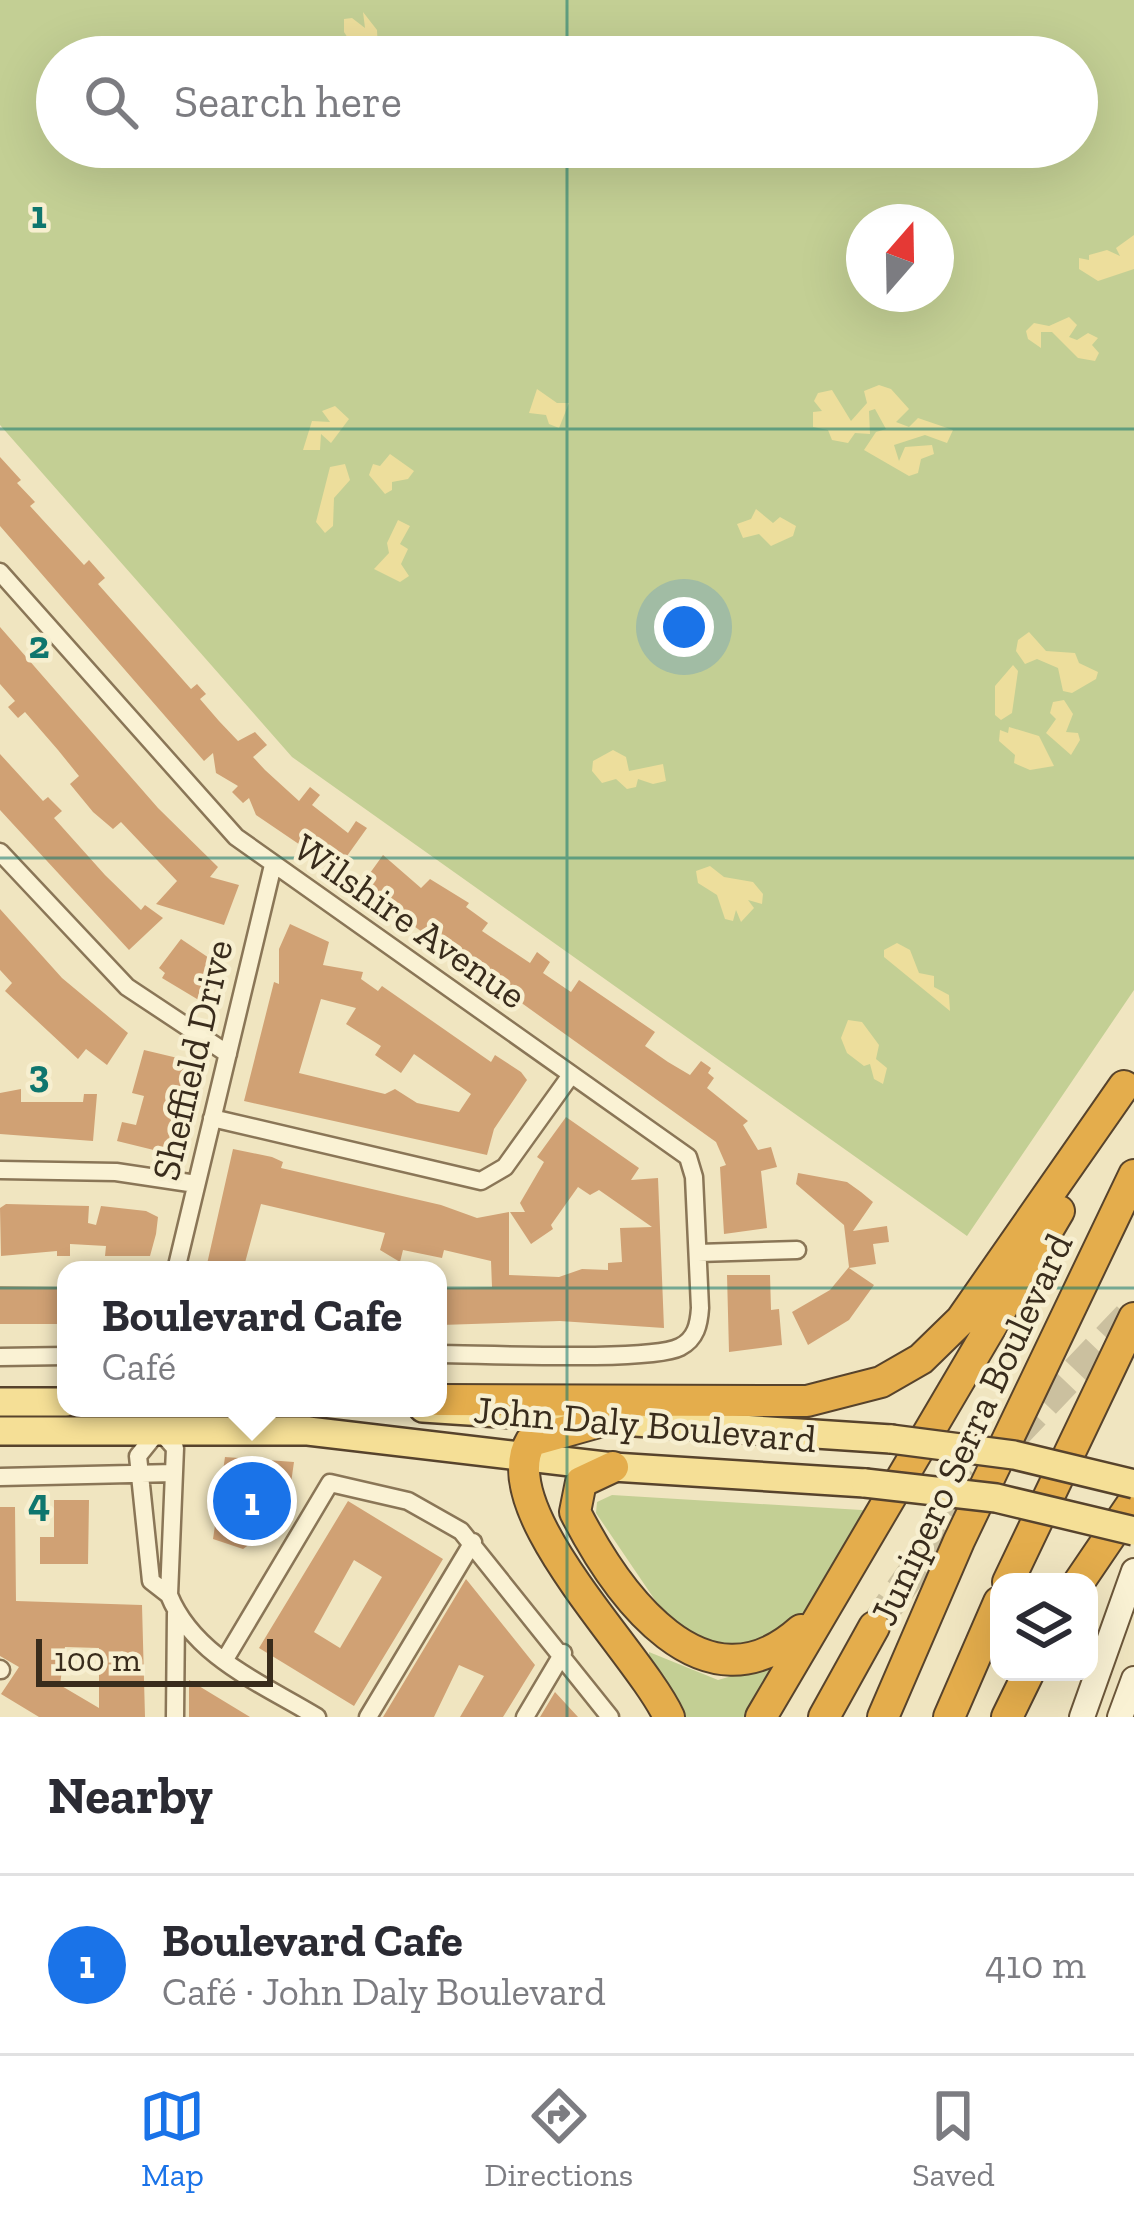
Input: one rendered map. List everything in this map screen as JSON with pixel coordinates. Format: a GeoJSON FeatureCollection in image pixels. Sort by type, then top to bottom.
{"type":"FeatureCollection","features":[{"type":"Feature","properties":{"kind":"highway"},"geometry":{"type":"LineString","coordinates":[[447,1400],[792,1401],[837,1396],[880,1382],[932,1350],[962,1320],[1129,1076]]}},
{"type":"Feature","properties":{"kind":"highway"},"geometry":{"type":"LineString","coordinates":[[760,1717],[1073,1187],[1129,1076]]}},
{"type":"Feature","properties":{"kind":"highway","name":"Junipero Serra Boulevard"},"geometry":{"type":"LineString","coordinates":[[883,1717],[952,1556],[1134,1175]]}},
{"type":"Feature","properties":{"kind":"highway"},"geometry":{"type":"LineString","coordinates":[[1012,1573],[1134,1318]]}},
{"type":"Feature","properties":{"kind":"highway"},"geometry":{"type":"LineString","coordinates":[[599,1422],[540,1436],[524,1456],[525,1486],[538,1525],[642,1669],[669,1717]]}},
{"type":"Feature","properties":{"kind":"highway"},"geometry":{"type":"LineString","coordinates":[[613,1467],[581,1482],[574,1500],[578,1517],[656,1633],[681,1655],[711,1667],[751,1664],[790,1642],[882,1511]]}},
{"type":"Feature","properties":{"kind":"highway"},"geometry":{"type":"LineString","coordinates":[[1085,1573],[1134,1501]]}},
{"type":"Feature","properties":{"kind":"highway"},"geometry":{"type":"LineString","coordinates":[[950,1717],[990,1623]]}},
{"type":"Feature","properties":{"kind":"highway"},"geometry":{"type":"LineString","coordinates":[[824,1717],[874,1627]]}},
{"type":"Feature","properties":{"kind":"highway"},"geometry":{"type":"LineString","coordinates":[[1007,1717],[1025,1681]]}},
{"type":"Feature","properties":{"kind":"main road"},"geometry":{"type":"LineString","coordinates":[[0,1402],[57,1402]]}},
{"type":"Feature","properties":{"kind":"main road","name":"John Daly Boulevard"},"geometry":{"type":"LineString","coordinates":[[447,1410],[892,1439],[1001,1453],[1134,1484]]}},
{"type":"Feature","properties":{"kind":"main road","name":"John Daly Boulevard"},"geometry":{"type":"LineString","coordinates":[[0,1431],[159,1419],[325,1432],[613,1467],[866,1483],[996,1498],[1134,1531]]}},
{"type":"Feature","properties":{"kind":"main road"},"geometry":{"type":"LineString","coordinates":[[1082,1717],[1134,1571]]}},
{"type":"Feature","properties":{"kind":"main road"},"geometry":{"type":"LineString","coordinates":[[1120,1717],[1134,1679]]}},
{"type":"Feature","properties":{"kind":"street","name":"Wilshire Avenue"},"geometry":{"type":"LineString","coordinates":[[0,572],[202,803],[273,866],[688,1157],[694,1177],[700,1318],[693,1336],[670,1351],[447,1354]]}},
{"type":"Feature","properties":{"kind":"street"},"geometry":{"type":"LineString","coordinates":[[0,852],[127,987],[228,1054]]}},
{"type":"Feature","properties":{"kind":"street","name":"Sheffield Drive"},"geometry":{"type":"LineString","coordinates":[[178,1261],[273,866]]}},
{"type":"Feature","properties":{"kind":"street"},"geometry":{"type":"LineString","coordinates":[[212,1118],[481,1181],[505,1167],[571,1075]]}},
{"type":"Feature","properties":{"kind":"street"},"geometry":{"type":"LineString","coordinates":[[0,1170],[116,1172],[196,1184]]}},
{"type":"Feature","properties":{"kind":"street"},"geometry":{"type":"LineString","coordinates":[[698,1253],[797,1250]]}},
{"type":"Feature","properties":{"kind":"street"},"geometry":{"type":"LineString","coordinates":[[0,1357],[57,1356]]}},
{"type":"Feature","properties":{"kind":"street"},"geometry":{"type":"LineString","coordinates":[[159,1419],[175,1448],[175,1717]]}},
{"type":"Feature","properties":{"kind":"street"},"geometry":{"type":"LineString","coordinates":[[159,1419],[138,1456],[151,1581],[196,1640],[317,1717]]}},
{"type":"Feature","properties":{"kind":"street"},"geometry":{"type":"LineString","coordinates":[[0,1477],[174,1473]]}},
{"type":"Feature","properties":{"kind":"street"},"geometry":{"type":"LineString","coordinates":[[224,1660],[330,1483],[408,1501],[473,1542],[610,1717]]}},
{"type":"Feature","properties":{"kind":"street"},"geometry":{"type":"LineString","coordinates":[[368,1717],[473,1542]]}},
{"type":"Feature","properties":{"kind":"street"},"geometry":{"type":"LineString","coordinates":[[525,1717],[563,1653]]}},
{"type":"Feature","properties":{"kind":"green space"},"geometry":{"type":"Polygon","coordinates":[[[0,0],[1134,0],[1134,990],[967,1236],[292,757],[0,425],[0,0]]]}},
{"type":"Feature","properties":{"kind":"green space"},"geometry":{"type":"Polygon","coordinates":[[[612,1495],[878,1511],[796,1631],[753,1660],[678,1634],[596,1513],[597,1502],[612,1495]]]}},
{"type":"Feature","properties":{"kind":"green space"},"geometry":{"type":"Polygon","coordinates":[[[649,1652],[718,1680],[779,1662],[750,1717],[677,1717],[649,1666],[649,1652]]]}},
{"type":"Feature","properties":{"kind":"sand"},"geometry":{"type":"Polygon","coordinates":[[[363,12],[377,36],[347,36],[344,19],[352,18],[365,28],[363,12]]]}},
{"type":"Feature","properties":{"kind":"sand"},"geometry":{"type":"Polygon","coordinates":[[[1134,235],[1134,269],[1098,281],[1079,269],[1079,258],[1089,260],[1089,255],[1107,250],[1120,256],[1116,248],[1134,235]]]}},
{"type":"Feature","properties":{"kind":"sand"},"geometry":{"type":"Polygon","coordinates":[[[1069,317],[1077,325],[1069,337],[1077,340],[1088,333],[1098,338],[1092,345],[1099,353],[1095,361],[1078,358],[1052,332],[1041,332],[1041,348],[1028,339],[1026,331],[1034,323],[1049,326],[1069,317]]]}},
{"type":"Feature","properties":{"kind":"sand"},"geometry":{"type":"Polygon","coordinates":[[[879,385],[891,389],[909,409],[896,422],[909,427],[918,418],[953,430],[947,443],[925,435],[894,445],[899,461],[905,447],[932,445],[934,454],[921,459],[918,473],[909,476],[864,450],[876,432],[886,429],[875,409],[869,411],[870,434],[855,433],[848,443],[832,440],[828,430],[813,427],[813,412],[822,411],[814,401],[818,393],[832,390],[851,421],[867,403],[864,391],[879,385]]]}},
{"type":"Feature","properties":{"kind":"sand"},"geometry":{"type":"Polygon","coordinates":[[[537,389],[557,403],[569,403],[559,428],[549,424],[546,415],[529,413],[537,389]]]}},
{"type":"Feature","properties":{"kind":"sand"},"geometry":{"type":"Polygon","coordinates":[[[335,406],[349,419],[331,443],[321,434],[320,450],[303,450],[312,421],[330,422],[322,411],[335,406]]]}},
{"type":"Feature","properties":{"kind":"sand"},"geometry":{"type":"Polygon","coordinates":[[[390,454],[414,471],[408,479],[392,482],[392,490],[385,494],[369,475],[373,464],[380,466],[390,454]]]}},
{"type":"Feature","properties":{"kind":"sand"},"geometry":{"type":"Polygon","coordinates":[[[345,464],[350,480],[334,498],[333,526],[325,533],[316,522],[330,467],[345,464]]]}},
{"type":"Feature","properties":{"kind":"sand"},"geometry":{"type":"Polygon","coordinates":[[[756,509],[773,523],[780,517],[796,526],[793,536],[771,546],[759,534],[743,538],[737,524],[751,519],[756,509]]]}},
{"type":"Feature","properties":{"kind":"sand"},"geometry":{"type":"Polygon","coordinates":[[[398,520],[410,526],[400,544],[408,549],[401,564],[409,576],[400,582],[374,569],[389,553],[387,543],[398,520]]]}},
{"type":"Feature","properties":{"kind":"sand"},"geometry":{"type":"Polygon","coordinates":[[[1029,632],[1046,651],[1075,653],[1079,663],[1098,672],[1096,679],[1072,693],[1063,691],[1058,668],[1037,659],[1025,664],[1016,651],[1018,640],[1029,632]]]}},
{"type":"Feature","properties":{"kind":"sand"},"geometry":{"type":"Polygon","coordinates":[[[1013,665],[1018,671],[1012,713],[1001,720],[995,715],[995,686],[1013,665]]]}},
{"type":"Feature","properties":{"kind":"sand"},"geometry":{"type":"Polygon","coordinates":[[[1064,700],[1073,714],[1066,732],[1078,733],[1080,740],[1071,755],[1046,733],[1056,719],[1050,713],[1053,702],[1064,700]]]}},
{"type":"Feature","properties":{"kind":"sand"},"geometry":{"type":"Polygon","coordinates":[[[1009,727],[1039,736],[1054,766],[1030,770],[1014,763],[1015,755],[999,741],[1000,730],[1008,733],[1009,727]]]}},
{"type":"Feature","properties":{"kind":"sand"},"geometry":{"type":"Polygon","coordinates":[[[613,750],[626,757],[629,771],[663,764],[666,781],[653,784],[638,779],[636,787],[627,789],[616,779],[602,783],[592,771],[593,761],[613,750]]]}},
{"type":"Feature","properties":{"kind":"sand"},"geometry":{"type":"Polygon","coordinates":[[[710,866],[724,877],[753,882],[763,894],[762,904],[748,900],[754,908],[741,922],[736,910],[733,921],[725,919],[717,895],[698,883],[696,871],[710,866]]]}},
{"type":"Feature","properties":{"kind":"sand"},"geometry":{"type":"Polygon","coordinates":[[[897,943],[910,950],[919,973],[934,976],[934,987],[949,995],[950,1011],[884,957],[884,950],[897,943]]]}},
{"type":"Feature","properties":{"kind":"sand"},"geometry":{"type":"Polygon","coordinates":[[[848,1020],[862,1022],[879,1045],[876,1059],[887,1068],[883,1084],[874,1079],[870,1064],[864,1066],[847,1053],[841,1038],[848,1020]]]}},
{"type":"Feature","properties":{"kind":"building"},"geometry":{"type":"Polygon","coordinates":[[[0,457],[35,502],[30,506],[84,565],[89,560],[105,578],[98,584],[191,689],[197,684],[206,694],[200,699],[219,721],[238,741],[255,732],[267,745],[253,757],[265,770],[299,801],[310,787],[320,795],[312,805],[348,833],[356,821],[367,828],[337,870],[256,815],[249,798],[243,803],[232,792],[238,786],[216,773],[213,753],[204,761],[0,526],[0,457]]]}},
{"type":"Feature","properties":{"kind":"building"},"geometry":{"type":"Polygon","coordinates":[[[0,627],[158,808],[218,867],[210,877],[239,885],[224,925],[156,904],[177,881],[121,822],[113,829],[93,812],[70,784],[79,776],[58,750],[25,712],[18,718],[8,707],[15,701],[0,684],[0,627]]]}},
{"type":"Feature","properties":{"kind":"building"},"geometry":{"type":"Polygon","coordinates":[[[0,754],[43,801],[48,797],[62,811],[54,818],[105,875],[141,910],[145,905],[163,918],[129,950],[0,810],[0,754]]]}},
{"type":"Feature","properties":{"kind":"building"},"geometry":{"type":"Polygon","coordinates":[[[383,855],[421,888],[430,879],[469,903],[466,907],[488,923],[482,931],[530,963],[537,952],[550,962],[543,973],[571,992],[579,980],[655,1032],[645,1046],[668,1062],[690,1075],[701,1061],[711,1068],[708,1073],[714,1078],[707,1088],[748,1121],[743,1125],[758,1150],[771,1147],[777,1167],[761,1171],[767,1228],[724,1234],[720,1167],[726,1165],[716,1142],[369,894],[374,887],[365,880],[383,855]]]}},
{"type":"Feature","properties":{"kind":"building"},"geometry":{"type":"Polygon","coordinates":[[[0,909],[62,978],[128,1033],[107,1065],[86,1049],[78,1059],[5,991],[12,983],[0,970],[0,909]]]}},
{"type":"Feature","properties":{"kind":"building"},"geometry":{"type":"Polygon","coordinates":[[[290,924],[329,942],[323,965],[363,972],[361,979],[378,991],[382,986],[491,1062],[495,1055],[521,1072],[527,1080],[494,1129],[487,1155],[244,1101],[274,982],[279,984],[279,949],[290,924]],[[321,999],[299,1073],[385,1094],[395,1089],[417,1103],[459,1112],[471,1094],[414,1054],[401,1073],[375,1055],[381,1046],[346,1024],[356,1008],[321,999]]]}},
{"type":"Feature","properties":{"kind":"building"},"geometry":{"type":"Polygon","coordinates":[[[181,939],[218,964],[202,1002],[162,978],[165,973],[159,968],[181,939]]]}},
{"type":"Feature","properties":{"kind":"building"},"geometry":{"type":"Polygon","coordinates":[[[144,1050],[186,1060],[166,1153],[117,1141],[122,1122],[136,1125],[144,1096],[132,1093],[144,1050]]]}},
{"type":"Feature","properties":{"kind":"building"},"geometry":{"type":"Polygon","coordinates":[[[21,1089],[21,1102],[83,1102],[84,1094],[97,1094],[93,1141],[0,1134],[0,1093],[21,1089]]]}},
{"type":"Feature","properties":{"kind":"building"},"geometry":{"type":"Polygon","coordinates":[[[566,1117],[639,1168],[631,1180],[658,1178],[664,1328],[560,1321],[447,1325],[447,1288],[492,1287],[491,1261],[444,1250],[442,1258],[403,1250],[398,1261],[380,1250],[385,1233],[261,1204],[245,1261],[208,1261],[233,1149],[272,1157],[283,1162],[281,1168],[441,1205],[477,1218],[509,1212],[509,1275],[559,1277],[582,1269],[608,1270],[608,1263],[622,1262],[620,1228],[652,1227],[599,1190],[590,1195],[578,1187],[551,1225],[553,1229],[531,1244],[510,1212],[525,1212],[520,1203],[544,1162],[537,1157],[566,1117]]]}},
{"type":"Feature","properties":{"kind":"building"},"geometry":{"type":"Polygon","coordinates":[[[798,1173],[847,1182],[861,1192],[873,1202],[853,1231],[887,1226],[889,1242],[873,1244],[876,1264],[849,1268],[874,1285],[849,1320],[808,1345],[792,1312],[830,1290],[849,1267],[844,1225],[796,1184],[798,1173]]]}},
{"type":"Feature","properties":{"kind":"building"},"geometry":{"type":"Polygon","coordinates":[[[6,1204],[89,1206],[88,1223],[96,1225],[101,1206],[146,1211],[158,1217],[150,1256],[105,1256],[106,1246],[70,1244],[70,1256],[57,1256],[57,1251],[1,1256],[0,1208],[6,1204]]]}},
{"type":"Feature","properties":{"kind":"building"},"geometry":{"type":"Polygon","coordinates":[[[727,1275],[770,1275],[771,1310],[779,1309],[782,1345],[729,1352],[727,1275]]]}},
{"type":"Feature","properties":{"kind":"building"},"geometry":{"type":"Polygon","coordinates":[[[0,1286],[57,1287],[57,1324],[0,1324],[0,1286]]]}},
{"type":"Feature","properties":{"kind":"building"},"geometry":{"type":"Polygon","coordinates":[[[225,1457],[294,1462],[289,1497],[260,1537],[243,1549],[213,1539],[225,1457]]]}},
{"type":"Feature","properties":{"kind":"building"},"geometry":{"type":"Polygon","coordinates":[[[54,1500],[89,1500],[88,1564],[40,1564],[40,1537],[54,1537],[54,1500]]]}},
{"type":"Feature","properties":{"kind":"building"},"geometry":{"type":"Polygon","coordinates":[[[348,1501],[443,1559],[354,1706],[259,1648],[348,1501]],[[354,1560],[314,1632],[340,1648],[382,1577],[354,1560]]]}},
{"type":"Feature","properties":{"kind":"building"},"geometry":{"type":"Polygon","coordinates":[[[0,1507],[15,1507],[16,1601],[142,1605],[145,1717],[39,1717],[1,1694],[19,1667],[0,1656],[0,1507]],[[65,1647],[60,1685],[99,1708],[99,1648],[65,1647]]]}},
{"type":"Feature","properties":{"kind":"building"},"geometry":{"type":"Polygon","coordinates":[[[466,1579],[535,1665],[503,1717],[460,1717],[484,1676],[459,1665],[434,1717],[383,1717],[466,1579]]]}},
{"type":"Feature","properties":{"kind":"building"},"geometry":{"type":"Polygon","coordinates":[[[189,1680],[250,1717],[189,1717],[189,1680]]]}},
{"type":"Feature","properties":{"kind":"building"},"geometry":{"type":"Polygon","coordinates":[[[555,1692],[578,1717],[540,1717],[555,1692]]]}},
{"type":"Feature","properties":{"kind":"tunnel"},"geometry":{"type":"LineString","coordinates":[[1014,1436],[1134,1310]]}},
{"type":"Feature","properties":{"kind":"tunnel"},"geometry":{"type":"LineString","coordinates":[[874,1627],[979,1477]]}},
{"type":"Feature","properties":{"kind":"place","name":"Boulevard Cafe"},"geometry":{"type":"Point","coordinates":[252,1501]}}]}
